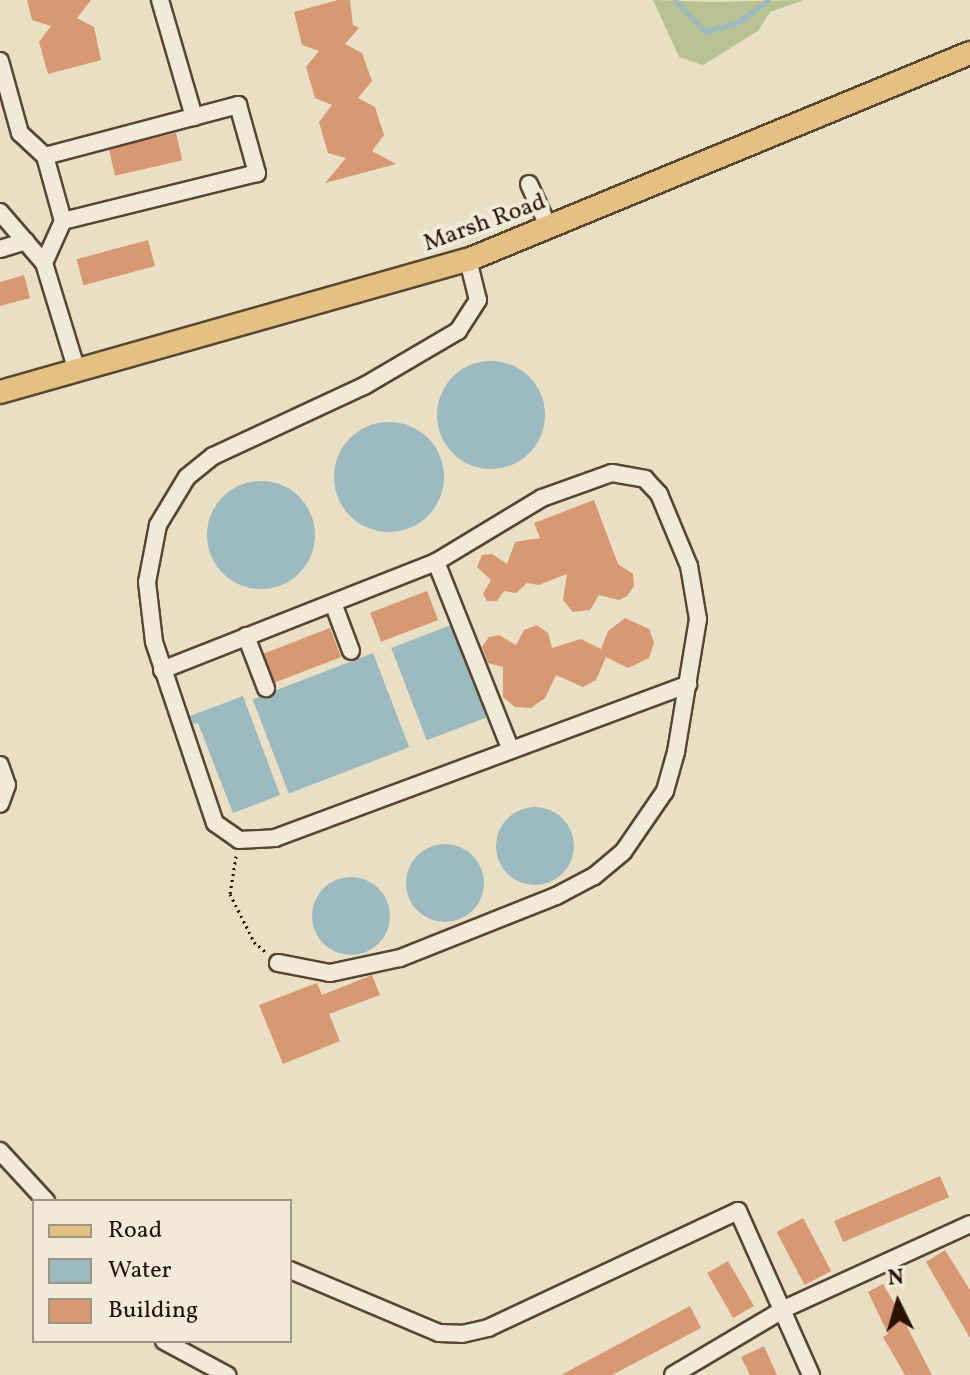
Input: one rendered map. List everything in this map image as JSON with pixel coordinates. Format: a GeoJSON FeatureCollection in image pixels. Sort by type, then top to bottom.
{"type":"FeatureCollection","features":[{"type":"Feature","properties":{"kind":"main road","name":"Marsh Road"},"geometry":{"type":"LineString","coordinates":[[0,392],[468,260],[970,53]]}},
{"type":"Feature","properties":{"kind":"street"},"geometry":{"type":"LineString","coordinates":[[160,0],[194,117]]}},
{"type":"Feature","properties":{"kind":"street"},"geometry":{"type":"LineString","coordinates":[[0,61],[20,133],[45,156],[63,221],[44,263]]}},
{"type":"Feature","properties":{"kind":"street"},"geometry":{"type":"LineString","coordinates":[[45,156],[238,105],[257,173],[63,221]]}},
{"type":"Feature","properties":{"kind":"street"},"geometry":{"type":"LineString","coordinates":[[529,184],[549,228]]}},
{"type":"Feature","properties":{"kind":"street"},"geometry":{"type":"LineString","coordinates":[[0,212],[44,263],[77,371]]}},
{"type":"Feature","properties":{"kind":"street"},"geometry":{"type":"LineString","coordinates":[[0,249],[26,241]]}},
{"type":"Feature","properties":{"kind":"street"},"geometry":{"type":"LineString","coordinates":[[468,260],[478,300],[458,331],[366,385],[213,456],[172,498],[158,525],[147,582],[162,670],[215,823],[239,840],[275,838],[688,684]]}},
{"type":"Feature","properties":{"kind":"street"},"geometry":{"type":"LineString","coordinates":[[162,670],[436,562],[578,482],[612,473],[645,479],[659,494],[689,566],[698,619],[688,684],[665,791],[645,827],[594,876],[491,923],[353,971],[308,971],[278,963]]}},
{"type":"Feature","properties":{"kind":"street"},"geometry":{"type":"LineString","coordinates":[[436,562],[511,750]]}},
{"type":"Feature","properties":{"kind":"street"},"geometry":{"type":"LineString","coordinates":[[333,603],[351,651]]}},
{"type":"Feature","properties":{"kind":"street"},"geometry":{"type":"LineString","coordinates":[[246,636],[266,688]]}},
{"type":"Feature","properties":{"kind":"street"},"geometry":{"type":"LineString","coordinates":[[0,765],[7,785],[0,804]]}},
{"type":"Feature","properties":{"kind":"street"},"geometry":{"type":"LineString","coordinates":[[0,1151],[44,1199]]}},
{"type":"Feature","properties":{"kind":"street"},"geometry":{"type":"LineString","coordinates":[[292,1271],[439,1333],[462,1334],[488,1328],[738,1211],[786,1308],[811,1375]]}},
{"type":"Feature","properties":{"kind":"street"},"geometry":{"type":"LineString","coordinates":[[673,1375],[786,1308],[970,1224]]}},
{"type":"Feature","properties":{"kind":"street"},"geometry":{"type":"LineString","coordinates":[[168,1343],[227,1375]]}},
{"type":"Feature","properties":{"kind":"path"},"geometry":{"type":"LineString","coordinates":[[239,840],[230,894],[254,942],[278,963]]}},
{"type":"Feature","properties":{"kind":"green space"},"geometry":{"type":"Polygon","coordinates":[[[653,0],[804,0],[770,12],[758,31],[703,65],[679,57],[653,0]]]}},
{"type":"Feature","properties":{"kind":"water"},"geometry":{"type":"Polygon","coordinates":[[[491,361],[512,366],[529,377],[540,394],[545,415],[540,436],[529,453],[512,464],[491,469],[470,464],[453,453],[442,436],[437,415],[442,394],[453,377],[470,366],[491,361]]]}},
{"type":"Feature","properties":{"kind":"water"},"geometry":{"type":"Polygon","coordinates":[[[389,422],[410,427],[428,438],[439,456],[444,477],[439,498],[428,516],[410,527],[389,532],[368,527],[350,516],[339,498],[334,477],[339,456],[350,438],[368,427],[389,422]]]}},
{"type":"Feature","properties":{"kind":"water"},"geometry":{"type":"Polygon","coordinates":[[[261,481],[291,490],[299,497],[306,505],[315,535],[306,565],[299,573],[291,580],[261,589],[231,580],[223,573],[216,565],[207,535],[216,505],[223,497],[231,490],[261,481]]]}},
{"type":"Feature","properties":{"kind":"water"},"geometry":{"type":"Polygon","coordinates":[[[451,625],[486,717],[427,740],[391,648],[451,625]]]}},
{"type":"Feature","properties":{"kind":"water"},"geometry":{"type":"Polygon","coordinates":[[[373,653],[409,747],[289,794],[253,699],[373,653]]]}},
{"type":"Feature","properties":{"kind":"water"},"geometry":{"type":"Polygon","coordinates":[[[243,696],[280,795],[233,813],[198,723],[193,724],[190,716],[243,696]]]}},
{"type":"Feature","properties":{"kind":"water"},"geometry":{"type":"Polygon","coordinates":[[[527,807],[543,807],[557,813],[568,824],[574,846],[568,868],[557,879],[543,885],[527,885],[513,879],[502,868],[496,854],[496,838],[502,824],[513,813],[527,807]]]}},
{"type":"Feature","properties":{"kind":"water"},"geometry":{"type":"Polygon","coordinates":[[[445,844],[460,847],[477,861],[484,883],[481,898],[467,915],[445,922],[430,919],[413,905],[406,883],[409,868],[423,851],[445,844]]]}},
{"type":"Feature","properties":{"kind":"water"},"geometry":{"type":"Polygon","coordinates":[[[343,877],[359,877],[373,883],[384,894],[390,916],[384,938],[373,949],[359,955],[343,955],[329,949],[318,938],[312,924],[312,908],[318,894],[329,883],[343,877]]]}},
{"type":"Feature","properties":{"kind":"building"},"geometry":{"type":"Polygon","coordinates":[[[27,0],[91,0],[77,18],[94,27],[101,60],[48,74],[39,42],[51,26],[32,20],[27,0]]]}},
{"type":"Feature","properties":{"kind":"building"},"geometry":{"type":"Polygon","coordinates":[[[338,0],[350,0],[353,25],[359,28],[345,44],[362,53],[372,81],[358,98],[375,107],[384,135],[372,151],[396,164],[325,183],[346,158],[328,153],[319,122],[332,105],[315,98],[306,67],[319,51],[302,45],[294,12],[338,0]]]}},
{"type":"Feature","properties":{"kind":"building"},"geometry":{"type":"Polygon","coordinates":[[[176,133],[182,160],[115,176],[109,149],[176,133]]]}},
{"type":"Feature","properties":{"kind":"building"},"geometry":{"type":"Polygon","coordinates":[[[148,240],[155,266],[84,285],[77,259],[148,240]]]}},
{"type":"Feature","properties":{"kind":"building"},"geometry":{"type":"Polygon","coordinates":[[[24,275],[30,298],[0,306],[0,282],[24,275]]]}},
{"type":"Feature","properties":{"kind":"building"},"geometry":{"type":"Polygon","coordinates":[[[594,500],[618,564],[633,574],[634,586],[627,596],[619,600],[599,595],[590,610],[573,612],[563,600],[567,574],[539,585],[527,583],[516,593],[504,591],[497,601],[487,601],[483,594],[491,580],[477,567],[482,555],[492,554],[507,564],[515,542],[540,538],[534,523],[594,500]]]}},
{"type":"Feature","properties":{"kind":"building"},"geometry":{"type":"Polygon","coordinates":[[[427,591],[438,620],[381,642],[370,613],[427,591]]]}},
{"type":"Feature","properties":{"kind":"building"},"geometry":{"type":"Polygon","coordinates":[[[625,618],[649,629],[654,643],[649,658],[628,668],[606,657],[596,680],[583,687],[556,675],[545,698],[531,708],[515,707],[503,697],[503,667],[488,663],[482,647],[489,637],[499,635],[516,645],[524,630],[537,625],[548,633],[552,648],[581,639],[601,649],[608,631],[625,618]]]}},
{"type":"Feature","properties":{"kind":"building"},"geometry":{"type":"Polygon","coordinates":[[[330,628],[341,657],[275,682],[264,653],[330,628]]]}},
{"type":"Feature","properties":{"kind":"building"},"geometry":{"type":"Polygon","coordinates":[[[372,975],[380,995],[329,1014],[340,1041],[283,1064],[259,1005],[317,983],[322,995],[372,975]]]}},
{"type":"Feature","properties":{"kind":"building"},"geometry":{"type":"Polygon","coordinates":[[[940,1176],[949,1197],[843,1242],[834,1221],[940,1176]]]}},
{"type":"Feature","properties":{"kind":"building"},"geometry":{"type":"Polygon","coordinates":[[[803,1218],[831,1271],[805,1285],[777,1232],[803,1218]]]}},
{"type":"Feature","properties":{"kind":"building"},"geometry":{"type":"Polygon","coordinates":[[[945,1250],[970,1290],[970,1338],[926,1262],[945,1250]]]}},
{"type":"Feature","properties":{"kind":"building"},"geometry":{"type":"Polygon","coordinates":[[[728,1261],[754,1306],[733,1318],[707,1273],[728,1261]]]}},
{"type":"Feature","properties":{"kind":"building"},"geometry":{"type":"Polygon","coordinates":[[[883,1284],[932,1375],[905,1375],[883,1337],[888,1334],[868,1292],[883,1284]]]}},
{"type":"Feature","properties":{"kind":"building"},"geometry":{"type":"Polygon","coordinates":[[[690,1306],[701,1328],[612,1375],[561,1375],[690,1306]]]}},
{"type":"Feature","properties":{"kind":"building"},"geometry":{"type":"Polygon","coordinates":[[[764,1346],[777,1375],[750,1375],[741,1357],[764,1346]]]}},
{"type":"Feature","properties":{"kind":"waterway"},"geometry":{"type":"LineString","coordinates":[[675,0],[705,32],[740,21],[768,0]]}}]}
